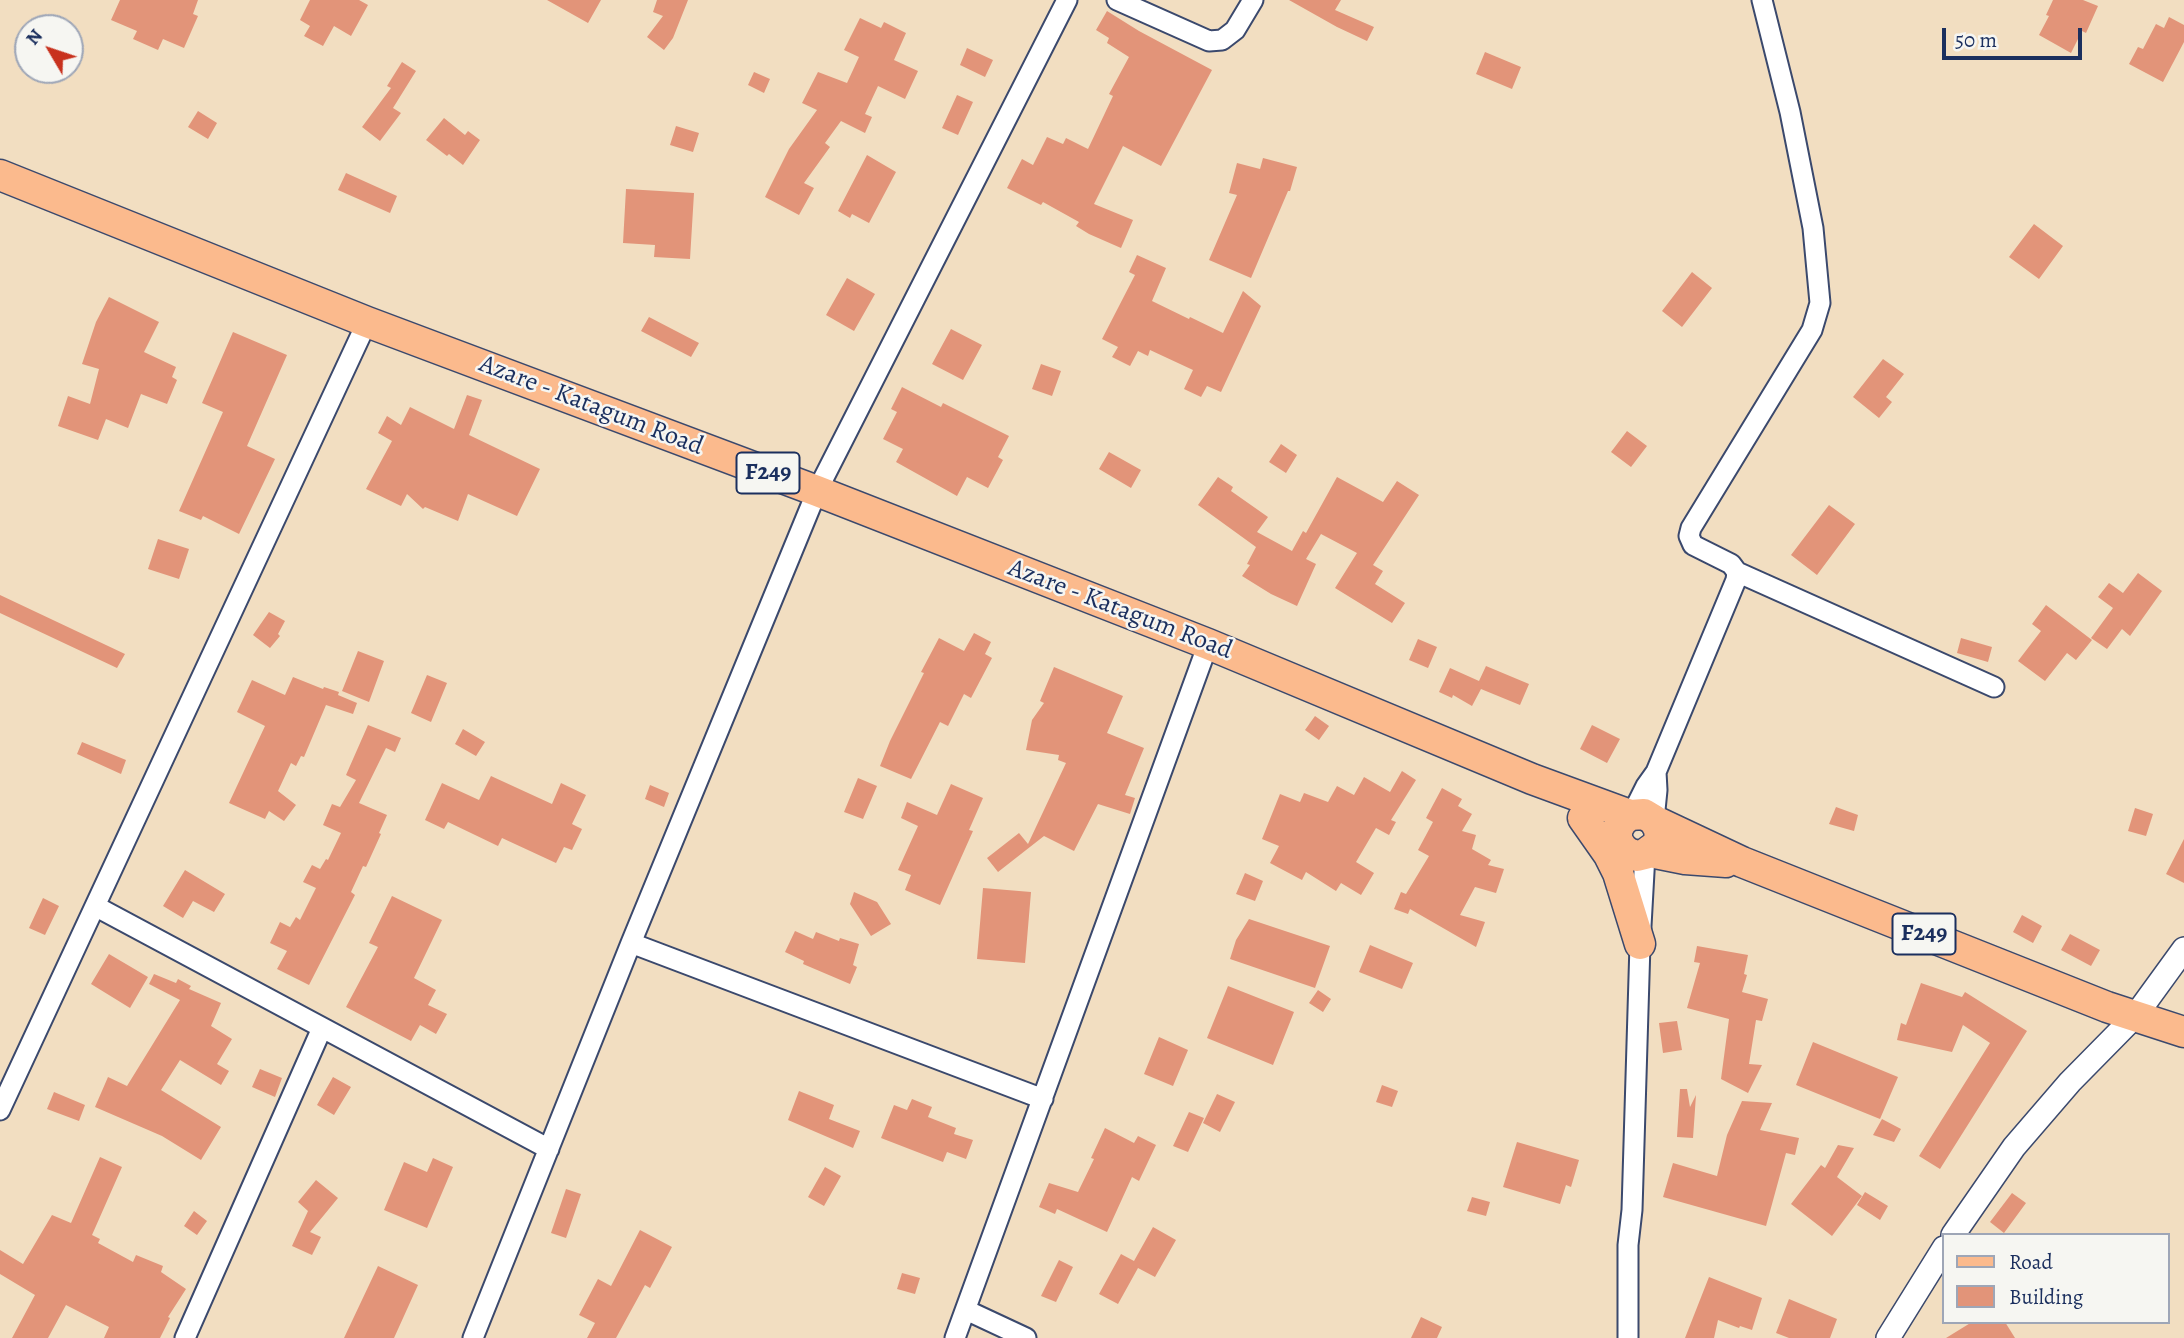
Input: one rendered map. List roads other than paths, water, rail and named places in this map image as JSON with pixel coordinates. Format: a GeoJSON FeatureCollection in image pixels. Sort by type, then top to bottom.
{"type":"FeatureCollection","features":[{"type":"Feature","properties":{"kind":"main road","name":"Azare - Katagum Road"},"geometry":{"type":"LineString","coordinates":[[0,175],[367,322],[817,491],[1208,644],[1638,822],[2107,1007],[2184,1032]]}},
{"type":"Feature","properties":{"kind":"main road","name":"Azare - Katagum Road"},"geometry":{"type":"LineString","coordinates":[[1532,779],[1583,818],[1638,822]]}},
{"type":"Feature","properties":{"kind":"main road"},"geometry":{"type":"LineString","coordinates":[[1583,818],[1618,873],[1640,944]]}},
{"type":"Feature","properties":{"kind":"main road","name":"Azare - Katagum Road"},"geometry":{"type":"LineString","coordinates":[[1638,822],[1622,848],[1628,853],[1637,856],[1648,853],[1685,859],[1742,862]]}},
{"type":"Feature","properties":{"kind":"street"},"geometry":{"type":"LineString","coordinates":[[473,1338],[631,943],[817,491],[1067,0]]}},
{"type":"Feature","properties":{"kind":"street"},"geometry":{"type":"LineString","coordinates":[[1117,0],[1209,41],[1222,40],[1236,30],[1253,0]]}},
{"type":"Feature","properties":{"kind":"street"},"geometry":{"type":"LineString","coordinates":[[1762,0],[1790,112],[1813,228],[1820,303],[1812,330],[1691,528],[1689,536],[1693,545],[1731,564],[1737,572],[1994,687]]}},
{"type":"Feature","properties":{"kind":"street"},"geometry":{"type":"LineString","coordinates":[[0,1110],[367,322]]}},
{"type":"Feature","properties":{"kind":"street"},"geometry":{"type":"LineString","coordinates":[[1638,822],[1657,790],[1656,772],[1737,572]]}},
{"type":"Feature","properties":{"kind":"street"},"geometry":{"type":"LineString","coordinates":[[956,1338],[1208,644]]}},
{"type":"Feature","properties":{"kind":"street"},"geometry":{"type":"LineString","coordinates":[[1628,1338],[1627,1282],[1640,944],[1648,853]]}},
{"type":"Feature","properties":{"kind":"street"},"geometry":{"type":"LineString","coordinates":[[95,906],[549,1149]]}},
{"type":"Feature","properties":{"kind":"street"},"geometry":{"type":"LineString","coordinates":[[631,943],[1043,1099]]}},
{"type":"Feature","properties":{"kind":"street"},"geometry":{"type":"LineString","coordinates":[[1954,1233],[2014,1147],[2070,1082],[2136,1015],[2184,949]]}},
{"type":"Feature","properties":{"kind":"street"},"geometry":{"type":"LineString","coordinates":[[185,1338],[323,1028]]}},
{"type":"Feature","properties":{"kind":"street"},"geometry":{"type":"LineString","coordinates":[[1888,1338],[1942,1251]]}},
{"type":"Feature","properties":{"kind":"street"},"geometry":{"type":"LineString","coordinates":[[966,1310],[1026,1338]]}}]}
